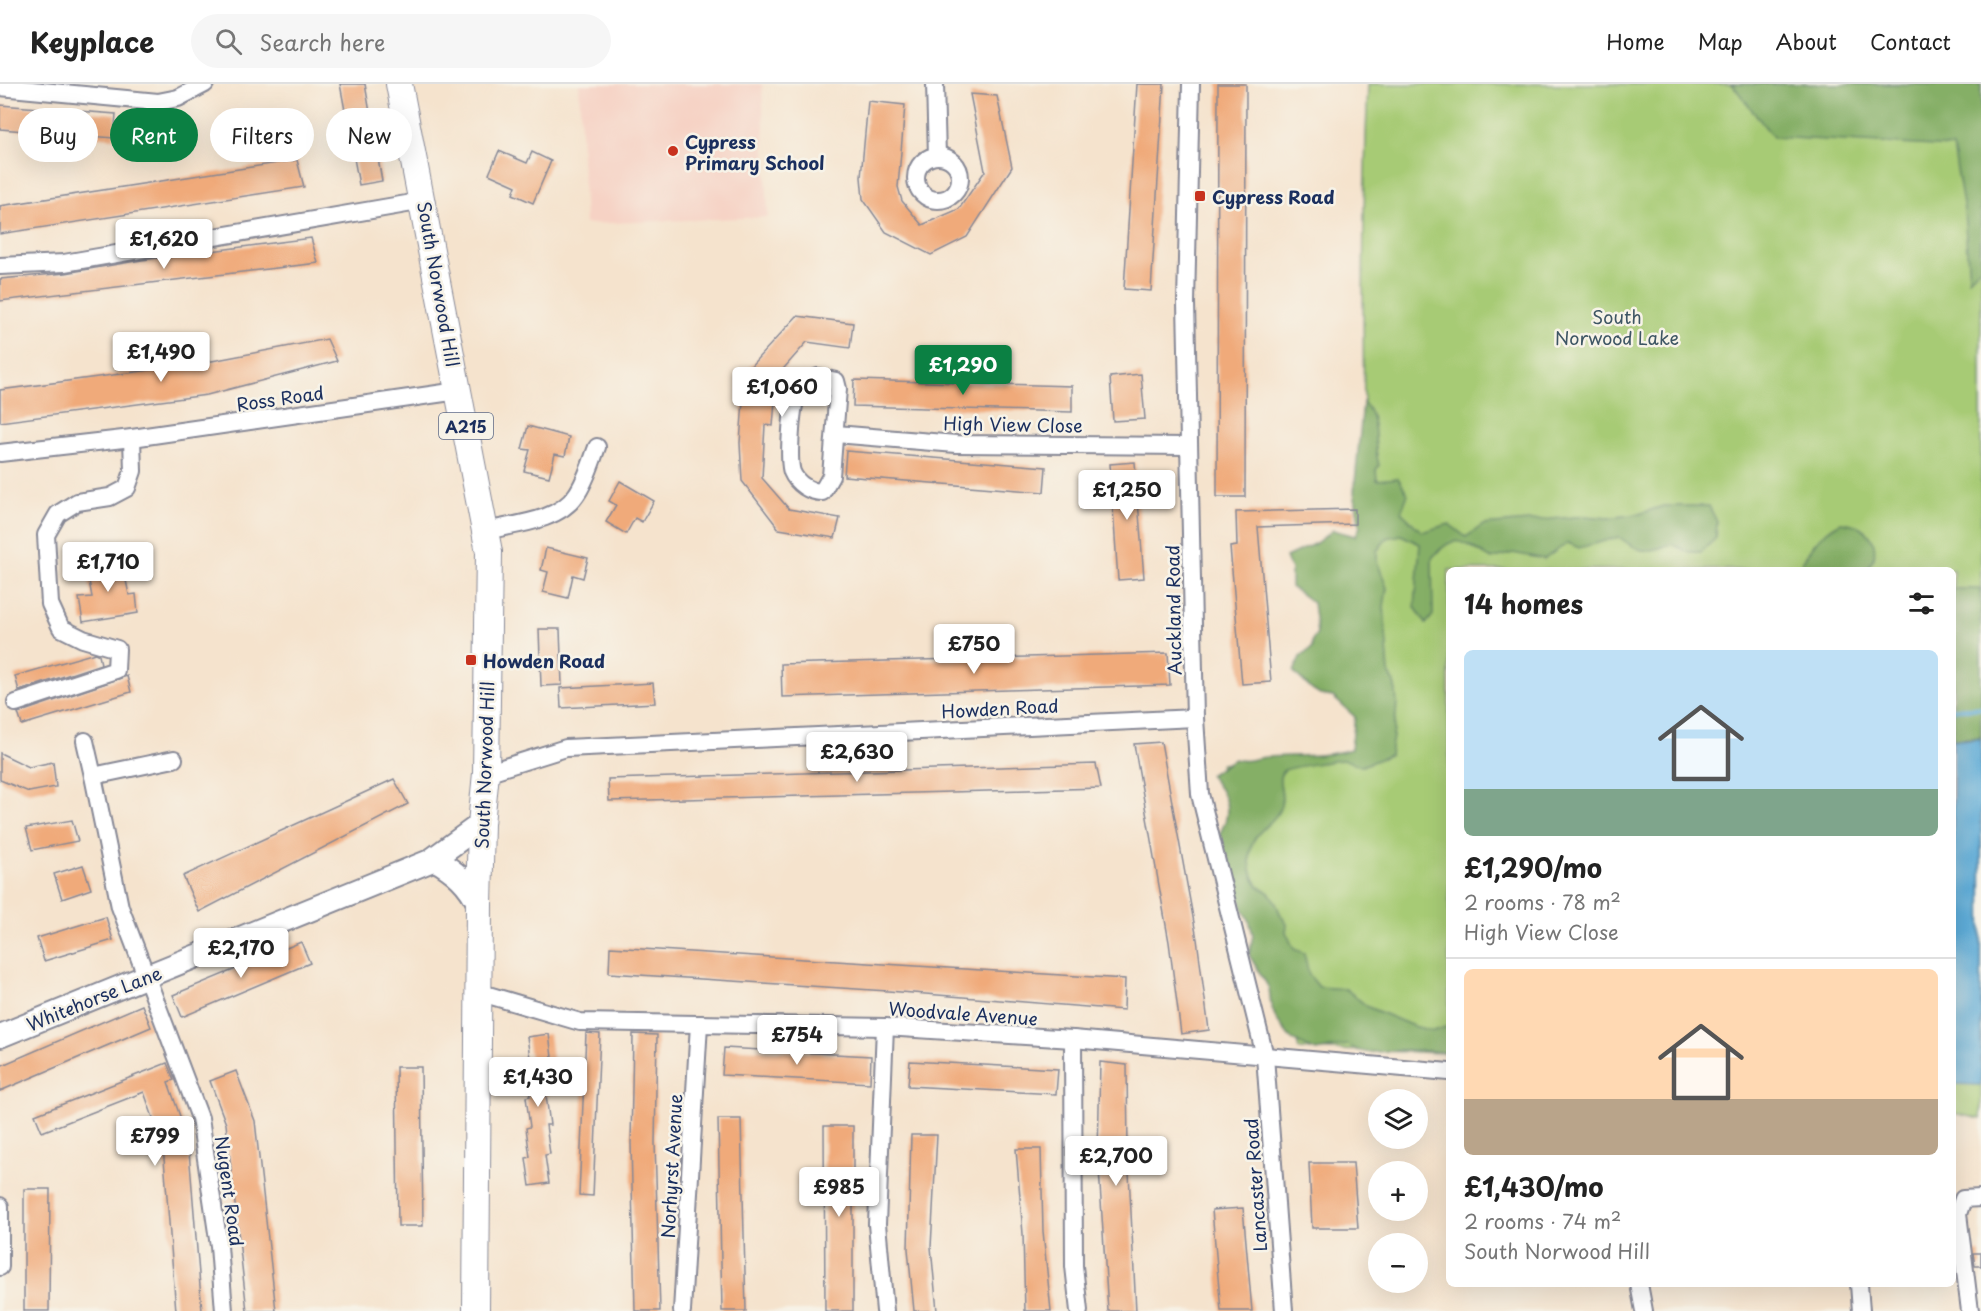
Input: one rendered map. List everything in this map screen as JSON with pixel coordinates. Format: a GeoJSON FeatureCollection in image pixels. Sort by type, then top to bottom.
{"type":"FeatureCollection","features":[{"type":"Feature","properties":{"kind":"main road","name":"South Norwood Hill"},"geometry":{"type":"LineString","coordinates":[[399,84],[424,201],[489,552],[486,773],[481,824],[479,905],[476,1311]]}},
{"type":"Feature","properties":{"kind":"main road","name":"Whitehorse Lane"},"geometry":{"type":"LineString","coordinates":[[0,1036],[434,860],[481,824]]}},
{"type":"Feature","properties":{"kind":"main road"},"geometry":{"type":"LineString","coordinates":[[434,860],[451,870],[471,888],[479,905]]}},
{"type":"Feature","properties":{"kind":"street"},"geometry":{"type":"LineString","coordinates":[[0,87],[158,102],[178,98],[204,84]]}},
{"type":"Feature","properties":{"kind":"street"},"geometry":{"type":"LineString","coordinates":[[935,84],[937,156]]}},
{"type":"Feature","properties":{"kind":"street","name":"Auckland Road"},"geometry":{"type":"LineString","coordinates":[[1191,84],[1186,303],[1195,718],[1200,794],[1265,1056]]}},
{"type":"Feature","properties":{"kind":"street"},"geometry":{"type":"LineString","coordinates":[[0,266],[64,263],[424,201]]}},
{"type":"Feature","properties":{"kind":"street"},"geometry":{"type":"LineString","coordinates":[[818,377],[836,381],[836,434],[827,487],[822,492],[815,492],[797,480],[791,462],[795,404],[798,395],[818,377]]}},
{"type":"Feature","properties":{"kind":"street","name":"Ross Road"},"geometry":{"type":"LineString","coordinates":[[0,453],[132,438],[458,391]]}},
{"type":"Feature","properties":{"kind":"street","name":"High View Close"},"geometry":{"type":"LineString","coordinates":[[836,434],[956,444],[1188,446]]}},
{"type":"Feature","properties":{"kind":"street"},"geometry":{"type":"LineString","coordinates":[[16,703],[116,670],[117,649],[83,639],[61,628],[50,604],[46,535],[58,514],[77,502],[110,497],[127,488],[133,471],[132,438]]}},
{"type":"Feature","properties":{"kind":"street"},"geometry":{"type":"LineString","coordinates":[[485,531],[550,515],[568,505],[583,483],[597,447]]}},
{"type":"Feature","properties":{"kind":"street","name":"Howden Road"},"geometry":{"type":"LineString","coordinates":[[486,773],[566,748],[1195,718]]}},
{"type":"Feature","properties":{"kind":"street","name":"Nugent Road"},"geometry":{"type":"LineString","coordinates":[[85,741],[120,907],[200,1119],[219,1246],[224,1311]]}},
{"type":"Feature","properties":{"kind":"street"},"geometry":{"type":"LineString","coordinates":[[93,776],[174,759]]}},
{"type":"Feature","properties":{"kind":"street","name":"Woodvale Avenue"},"geometry":{"type":"LineString","coordinates":[[478,992],[580,1022],[885,1027],[1073,1039],[1446,1072]]}},
{"type":"Feature","properties":{"kind":"street","name":"Norhyrst Avenue"},"geometry":{"type":"LineString","coordinates":[[682,1311],[699,1024]]}},
{"type":"Feature","properties":{"kind":"street"},"geometry":{"type":"LineString","coordinates":[[885,1027],[877,1224],[885,1311]]}},
{"type":"Feature","properties":{"kind":"street"},"geometry":{"type":"LineString","coordinates":[[1073,1039],[1074,1266],[1079,1311]]}},
{"type":"Feature","properties":{"kind":"street","name":"Lancaster Road"},"geometry":{"type":"LineString","coordinates":[[1265,1056],[1284,1311]]}},
{"type":"Feature","properties":{"kind":"street"},"geometry":{"type":"LineString","coordinates":[[1970,1311],[1958,1199],[1981,1198]]}},
{"type":"Feature","properties":{"kind":"street"},"geometry":{"type":"LineString","coordinates":[[0,1206],[0,1267]]}},
{"type":"Feature","properties":{"kind":"street"},"geometry":{"type":"LineString","coordinates":[[1640,1287],[1644,1311]]}},
{"type":"Feature","properties":{"kind":"street"},"geometry":{"type":"LineString","coordinates":[[1859,1287],[1861,1311]]}},
{"type":"Feature","properties":{"kind":"shaded area","name":"Cypress Primary School"},"geometry":{"type":"Polygon","coordinates":[[[579,84],[762,84],[768,217],[585,224],[579,84]]]}},
{"type":"Feature","properties":{"kind":"green space","name":"South Norwood Lake"},"geometry":{"type":"Polygon","coordinates":[[[1368,84],[1981,84],[1981,1119],[1956,1114],[1956,567],[1446,567],[1446,1053],[1299,1049],[1241,850],[1220,764],[1376,754],[1364,419],[1365,168],[1368,84]]]}},
{"type":"Feature","properties":{"kind":"green space"},"geometry":{"type":"Polygon","coordinates":[[[1732,84],[1981,84],[1981,267],[1969,279],[1964,210],[1953,147],[1773,137],[1732,84]]]}},
{"type":"Feature","properties":{"kind":"green space"},"geometry":{"type":"Polygon","coordinates":[[[1363,402],[1374,423],[1379,465],[1376,470],[1377,480],[1398,478],[1408,494],[1401,512],[1422,532],[1449,524],[1466,537],[1483,525],[1585,516],[1608,518],[1639,514],[1663,506],[1709,506],[1717,522],[1716,538],[1701,552],[1688,552],[1672,544],[1644,550],[1633,547],[1619,537],[1579,548],[1568,543],[1544,559],[1513,553],[1492,559],[1467,544],[1455,542],[1448,544],[1432,558],[1433,615],[1426,624],[1415,607],[1420,544],[1401,535],[1387,538],[1377,551],[1377,561],[1387,588],[1384,606],[1389,673],[1396,691],[1397,702],[1390,755],[1362,766],[1345,760],[1285,770],[1280,776],[1281,806],[1255,839],[1250,852],[1250,866],[1258,886],[1274,899],[1287,924],[1286,932],[1294,949],[1304,953],[1309,975],[1319,987],[1346,989],[1368,1007],[1413,1026],[1433,1031],[1446,1027],[1446,1053],[1408,1050],[1368,1052],[1348,1045],[1316,1051],[1292,1040],[1276,1019],[1269,988],[1249,955],[1253,935],[1242,907],[1229,860],[1218,836],[1226,819],[1226,804],[1220,790],[1209,775],[1234,759],[1319,755],[1351,749],[1355,717],[1333,697],[1320,695],[1312,690],[1294,672],[1300,657],[1312,648],[1312,640],[1317,634],[1313,603],[1291,587],[1291,570],[1286,557],[1316,543],[1333,530],[1355,536],[1360,527],[1354,492],[1363,402]]]}},
{"type":"Feature","properties":{"kind":"green space"},"geometry":{"type":"Polygon","coordinates":[[[1841,522],[1858,526],[1866,531],[1874,547],[1873,559],[1868,567],[1799,567],[1810,549],[1833,526],[1841,522]]]}},
{"type":"Feature","properties":{"kind":"green space"},"geometry":{"type":"Polygon","coordinates":[[[1956,589],[1981,589],[1981,737],[1956,739],[1956,589]]]}},
{"type":"Feature","properties":{"kind":"water"},"geometry":{"type":"Polygon","coordinates":[[[1981,739],[1981,1085],[1956,1084],[1956,740],[1981,739]]]}},
{"type":"Feature","properties":{"kind":"building"},"geometry":{"type":"Polygon","coordinates":[[[340,84],[365,84],[369,108],[345,108],[340,84]]]}},
{"type":"Feature","properties":{"kind":"building"},"geometry":{"type":"Polygon","coordinates":[[[1137,84],[1164,84],[1151,291],[1124,289],[1137,84]]]}},
{"type":"Feature","properties":{"kind":"building"},"geometry":{"type":"Polygon","coordinates":[[[1218,84],[1246,84],[1245,497],[1217,497],[1218,84]]]}},
{"type":"Feature","properties":{"kind":"building"},"geometry":{"type":"Polygon","coordinates":[[[970,94],[997,96],[1012,167],[967,237],[931,255],[886,232],[863,199],[861,177],[868,101],[905,105],[898,187],[902,201],[922,225],[959,209],[985,171],[970,94]]]}},
{"type":"Feature","properties":{"kind":"building"},"geometry":{"type":"Polygon","coordinates":[[[0,105],[39,108],[18,108],[18,130],[0,129],[0,105]]]}},
{"type":"Feature","properties":{"kind":"building"},"geometry":{"type":"Polygon","coordinates":[[[98,113],[110,114],[110,138],[98,137],[98,113]]]}},
{"type":"Feature","properties":{"kind":"building"},"geometry":{"type":"Polygon","coordinates":[[[499,151],[527,163],[532,152],[551,161],[533,203],[513,194],[516,186],[489,174],[499,151]]]}},
{"type":"Feature","properties":{"kind":"building"},"geometry":{"type":"Polygon","coordinates":[[[284,162],[298,162],[304,187],[0,234],[0,206],[284,162]]]}},
{"type":"Feature","properties":{"kind":"building"},"geometry":{"type":"Polygon","coordinates":[[[355,162],[379,162],[382,181],[359,185],[355,162]]]}},
{"type":"Feature","properties":{"kind":"building"},"geometry":{"type":"Polygon","coordinates":[[[311,238],[318,263],[0,301],[0,279],[66,273],[142,260],[311,238]]]}},
{"type":"Feature","properties":{"kind":"building"},"geometry":{"type":"Polygon","coordinates":[[[797,316],[853,323],[850,348],[807,342],[777,376],[773,426],[765,425],[762,478],[789,509],[840,518],[835,538],[779,529],[742,481],[740,443],[745,372],[797,316]]]}},
{"type":"Feature","properties":{"kind":"building"},"geometry":{"type":"Polygon","coordinates":[[[327,339],[337,361],[207,395],[0,422],[0,390],[196,364],[327,339]]]}},
{"type":"Feature","properties":{"kind":"building"},"geometry":{"type":"Polygon","coordinates":[[[1141,374],[1145,419],[1113,421],[1110,377],[1141,374]]]}},
{"type":"Feature","properties":{"kind":"building"},"geometry":{"type":"Polygon","coordinates":[[[854,380],[1072,386],[1072,412],[853,406],[854,380]]]}},
{"type":"Feature","properties":{"kind":"building"},"geometry":{"type":"Polygon","coordinates":[[[528,426],[569,437],[565,456],[555,454],[549,477],[524,471],[530,450],[522,449],[528,426]]]}},
{"type":"Feature","properties":{"kind":"building"},"geometry":{"type":"Polygon","coordinates":[[[846,451],[1046,467],[1044,492],[844,476],[846,451]]]}},
{"type":"Feature","properties":{"kind":"building"},"geometry":{"type":"Polygon","coordinates":[[[1135,462],[1144,578],[1118,580],[1110,464],[1135,462]]]}},
{"type":"Feature","properties":{"kind":"building"},"geometry":{"type":"Polygon","coordinates":[[[620,481],[654,501],[642,522],[635,518],[626,534],[606,522],[616,505],[609,501],[620,481]]]}},
{"type":"Feature","properties":{"kind":"building"},"geometry":{"type":"Polygon","coordinates":[[[1355,509],[1355,524],[1258,527],[1271,682],[1242,684],[1230,547],[1237,546],[1236,512],[1355,509]]]}},
{"type":"Feature","properties":{"kind":"building"},"geometry":{"type":"Polygon","coordinates":[[[546,548],[588,558],[583,578],[573,575],[568,598],[543,592],[548,572],[541,570],[546,548]]]}},
{"type":"Feature","properties":{"kind":"building"},"geometry":{"type":"Polygon","coordinates":[[[122,561],[129,595],[136,594],[138,613],[83,622],[79,598],[92,597],[86,565],[122,561]]]}},
{"type":"Feature","properties":{"kind":"building"},"geometry":{"type":"Polygon","coordinates":[[[539,629],[560,629],[562,685],[541,686],[539,629]]]}},
{"type":"Feature","properties":{"kind":"building"},"geometry":{"type":"Polygon","coordinates":[[[95,653],[99,655],[101,664],[19,691],[15,676],[95,653]]]}},
{"type":"Feature","properties":{"kind":"building"},"geometry":{"type":"Polygon","coordinates":[[[1168,653],[1170,685],[782,697],[781,664],[1168,653]]]}},
{"type":"Feature","properties":{"kind":"building"},"geometry":{"type":"Polygon","coordinates":[[[127,676],[131,692],[22,725],[18,713],[127,676]]]}},
{"type":"Feature","properties":{"kind":"building"},"geometry":{"type":"Polygon","coordinates":[[[653,683],[655,703],[561,708],[560,688],[653,683]]]}},
{"type":"Feature","properties":{"kind":"building"},"geometry":{"type":"Polygon","coordinates":[[[1161,742],[1197,939],[1209,1030],[1181,1034],[1169,942],[1134,744],[1161,742]]]}},
{"type":"Feature","properties":{"kind":"building"},"geometry":{"type":"Polygon","coordinates":[[[0,753],[29,767],[53,762],[56,787],[29,792],[0,780],[0,753]]]}},
{"type":"Feature","properties":{"kind":"building"},"geometry":{"type":"Polygon","coordinates":[[[1096,764],[1101,788],[609,801],[608,779],[1096,764]]]}},
{"type":"Feature","properties":{"kind":"building"},"geometry":{"type":"Polygon","coordinates":[[[394,779],[408,804],[199,912],[183,876],[394,779]]]}},
{"type":"Feature","properties":{"kind":"building"},"geometry":{"type":"Polygon","coordinates":[[[72,820],[78,841],[32,850],[26,828],[72,820]]]}},
{"type":"Feature","properties":{"kind":"building"},"geometry":{"type":"Polygon","coordinates":[[[83,865],[91,889],[62,899],[54,874],[83,865]]]}},
{"type":"Feature","properties":{"kind":"building"},"geometry":{"type":"Polygon","coordinates":[[[106,917],[113,940],[44,961],[37,938],[106,917]]]}},
{"type":"Feature","properties":{"kind":"building"},"geometry":{"type":"Polygon","coordinates":[[[301,942],[310,963],[182,1017],[173,995],[301,942]]]}},
{"type":"Feature","properties":{"kind":"building"},"geometry":{"type":"Polygon","coordinates":[[[610,947],[1125,979],[1124,1010],[888,991],[609,973],[610,947]]]}},
{"type":"Feature","properties":{"kind":"building"},"geometry":{"type":"Polygon","coordinates":[[[142,1005],[151,1027],[0,1091],[0,1066],[142,1005]]]}},
{"type":"Feature","properties":{"kind":"building"},"geometry":{"type":"Polygon","coordinates":[[[586,1033],[600,1034],[593,1196],[579,1195],[586,1033]]]}},
{"type":"Feature","properties":{"kind":"building"},"geometry":{"type":"Polygon","coordinates":[[[549,1034],[553,1065],[547,1066],[551,1094],[546,1095],[550,1125],[546,1125],[550,1154],[545,1155],[549,1183],[530,1186],[526,1158],[530,1157],[526,1128],[530,1127],[526,1097],[530,1096],[526,1066],[531,1065],[527,1037],[549,1034]]]}},
{"type":"Feature","properties":{"kind":"building"},"geometry":{"type":"Polygon","coordinates":[[[633,1034],[657,1035],[655,1143],[660,1311],[635,1311],[631,1143],[633,1034]]]}},
{"type":"Feature","properties":{"kind":"building"},"geometry":{"type":"Polygon","coordinates":[[[724,1048],[871,1056],[870,1083],[722,1075],[724,1048]]]}},
{"type":"Feature","properties":{"kind":"building"},"geometry":{"type":"Polygon","coordinates":[[[910,1061],[1058,1069],[1056,1094],[908,1086],[910,1061]]]}},
{"type":"Feature","properties":{"kind":"building"},"geometry":{"type":"Polygon","coordinates":[[[1100,1062],[1127,1065],[1128,1153],[1136,1311],[1108,1311],[1098,1153],[1100,1062]]]}},
{"type":"Feature","properties":{"kind":"building"},"geometry":{"type":"Polygon","coordinates":[[[167,1063],[174,1080],[168,1082],[188,1139],[202,1311],[176,1311],[163,1146],[144,1092],[42,1132],[35,1115],[167,1063]]]}},
{"type":"Feature","properties":{"kind":"building"},"geometry":{"type":"Polygon","coordinates":[[[396,1067],[421,1067],[423,1226],[398,1226],[396,1067]]]}},
{"type":"Feature","properties":{"kind":"building"},"geometry":{"type":"Polygon","coordinates":[[[236,1071],[255,1121],[276,1311],[247,1311],[226,1124],[210,1081],[236,1071]]]}},
{"type":"Feature","properties":{"kind":"building"},"geometry":{"type":"Polygon","coordinates":[[[718,1119],[741,1119],[746,1311],[722,1311],[718,1119]]]}},
{"type":"Feature","properties":{"kind":"building"},"geometry":{"type":"Polygon","coordinates":[[[824,1126],[853,1126],[853,1311],[825,1311],[824,1126]]]}},
{"type":"Feature","properties":{"kind":"building"},"geometry":{"type":"Polygon","coordinates":[[[911,1135],[937,1135],[931,1247],[937,1311],[914,1311],[908,1249],[911,1135]]]}},
{"type":"Feature","properties":{"kind":"building"},"geometry":{"type":"Polygon","coordinates":[[[1016,1149],[1041,1149],[1043,1231],[1051,1311],[1025,1311],[1023,1234],[1016,1149]]]}},
{"type":"Feature","properties":{"kind":"building"},"geometry":{"type":"Polygon","coordinates":[[[1309,1163],[1353,1163],[1358,1228],[1312,1228],[1309,1163]]]}},
{"type":"Feature","properties":{"kind":"building"},"geometry":{"type":"Polygon","coordinates":[[[24,1189],[50,1189],[49,1311],[24,1311],[24,1189]]]}},
{"type":"Feature","properties":{"kind":"building"},"geometry":{"type":"Polygon","coordinates":[[[1243,1208],[1252,1311],[1221,1311],[1212,1210],[1243,1208]]]}},
{"type":"Feature","properties":{"kind":"building"},"geometry":{"type":"Polygon","coordinates":[[[1973,1253],[1981,1253],[1981,1266],[1975,1266],[1973,1253]]]}},
{"type":"Feature","properties":{"kind":"waterway"},"geometry":{"type":"LineString","coordinates":[[1956,709],[1981,708]]}},
{"type":"Feature","properties":{"kind":"place","name":"Cypress Primary School"},"geometry":{"type":"Point","coordinates":[673,151]}},
{"type":"Feature","properties":{"kind":"place","name":"Cypress Road"},"geometry":{"type":"Point","coordinates":[1200,196]}},
{"type":"Feature","properties":{"kind":"place","name":"Howden Road"},"geometry":{"type":"Point","coordinates":[471,660]}}]}
